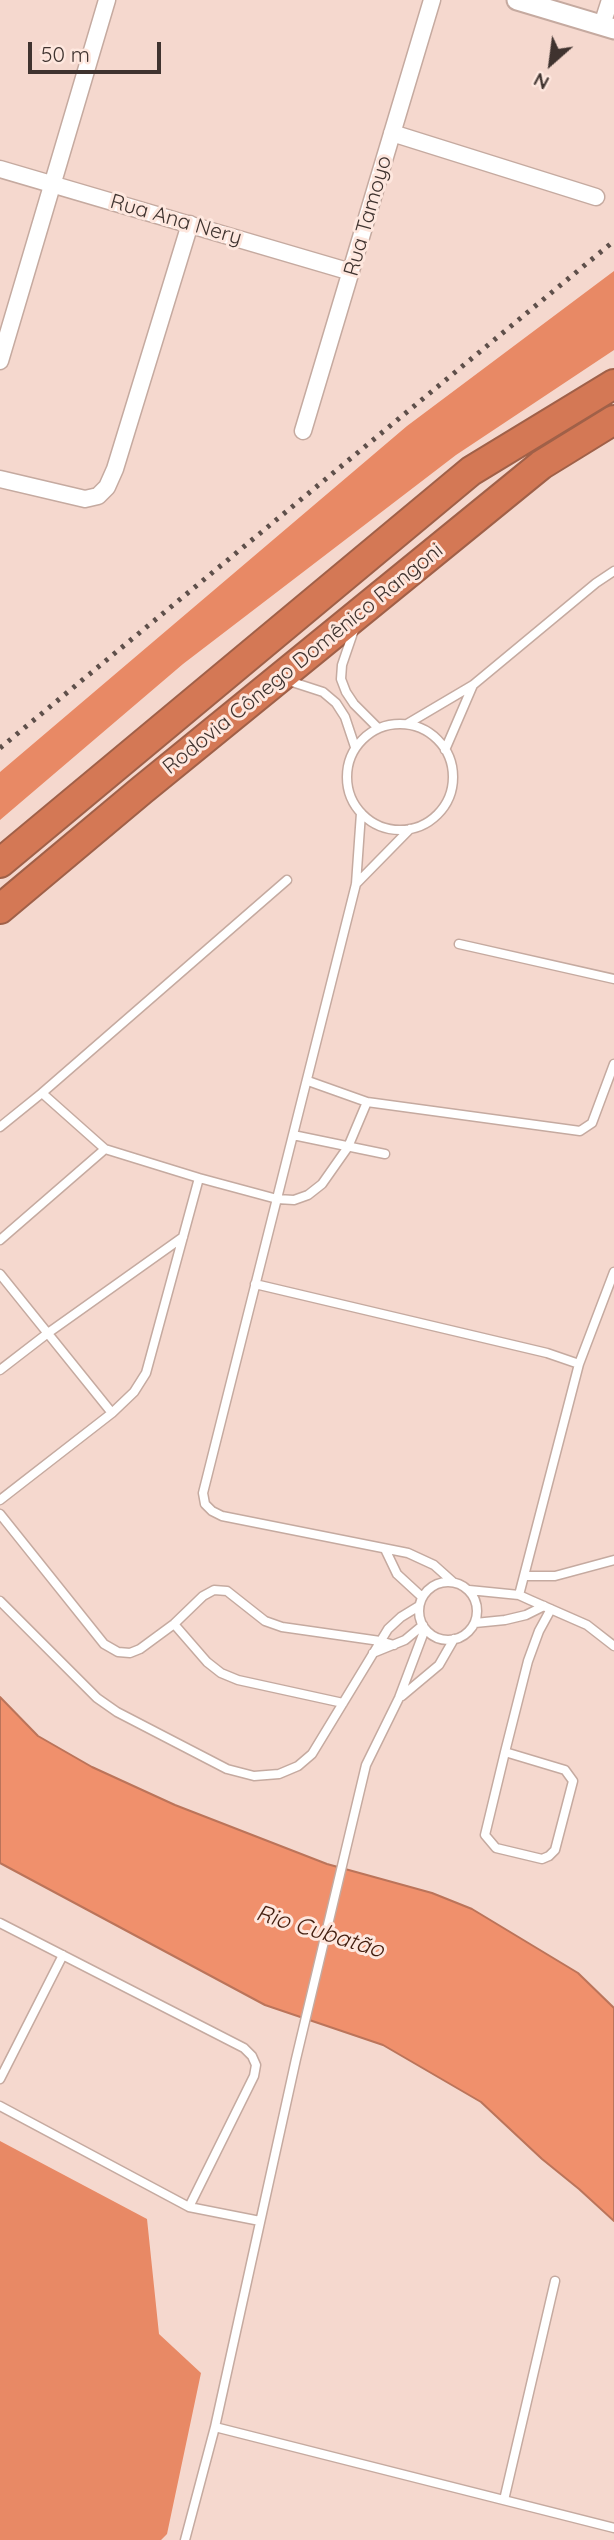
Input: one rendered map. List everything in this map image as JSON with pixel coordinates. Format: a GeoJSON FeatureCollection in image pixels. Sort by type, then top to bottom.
{"type":"FeatureCollection","features":[{"type":"Feature","properties":{"kind":"highway","name":"Rodovia Cônego Domênico Rangoni"},"geometry":{"type":"LineString","coordinates":[[0,863],[471,471],[614,384]]}},
{"type":"Feature","properties":{"kind":"highway","name":"Rodovia Cônego Domênico Rangoni"},"geometry":{"type":"LineString","coordinates":[[0,909],[541,465],[614,420]]}},
{"type":"Feature","properties":{"kind":"street"},"geometry":{"type":"LineString","coordinates":[[0,361],[107,0]]}},
{"type":"Feature","properties":{"kind":"street","name":"Rua Tamoyo"},"geometry":{"type":"LineString","coordinates":[[303,431],[432,0]]}},
{"type":"Feature","properties":{"kind":"street"},"geometry":{"type":"LineString","coordinates":[[517,0],[608,27],[610,0]]}},
{"type":"Feature","properties":{"kind":"street"},"geometry":{"type":"LineString","coordinates":[[392,133],[596,197]]}},
{"type":"Feature","properties":{"kind":"street","name":"Rua Ana Nery"},"geometry":{"type":"LineString","coordinates":[[0,169],[351,272]]}},
{"type":"Feature","properties":{"kind":"street"},"geometry":{"type":"LineString","coordinates":[[0,479],[85,499],[98,496],[107,486],[115,470],[190,224]]}},
{"type":"Feature","properties":{"kind":"lane"},"geometry":{"type":"LineString","coordinates":[[407,724],[473,685],[614,571]]}},
{"type":"Feature","properties":{"kind":"lane"},"geometry":{"type":"LineString","coordinates":[[360,613],[342,665],[341,679],[345,692],[354,704],[378,728]]}},
{"type":"Feature","properties":{"kind":"lane"},"geometry":{"type":"LineString","coordinates":[[280,678],[323,692],[336,703],[345,717],[355,747]]}},
{"type":"Feature","properties":{"kind":"lane"},"geometry":{"type":"LineString","coordinates":[[446,750],[473,685]]}},
{"type":"Feature","properties":{"kind":"lane"},"geometry":{"type":"LineString","coordinates":[[356,884],[410,829],[433,818],[448,799],[453,774],[446,750],[429,733],[407,724],[387,725],[365,736],[355,747],[346,781],[349,793],[361,813],[389,829],[410,829]]}},
{"type":"Feature","properties":{"kind":"lane"},"geometry":{"type":"LineString","coordinates":[[361,813],[356,884],[203,1493],[205,1504],[222,1516],[420,1557],[433,1564],[453,1582],[469,1590],[519,1595],[587,1625],[614,1646]]}},
{"type":"Feature","properties":{"kind":"lane"},"geometry":{"type":"LineString","coordinates":[[0,1127],[43,1093],[287,880]]}},
{"type":"Feature","properties":{"kind":"lane"},"geometry":{"type":"LineString","coordinates":[[459,944],[614,979]]}},
{"type":"Feature","properties":{"kind":"lane"},"geometry":{"type":"LineString","coordinates":[[308,1081],[367,1102],[580,1130],[593,1123],[614,1064]]}},
{"type":"Feature","properties":{"kind":"lane"},"geometry":{"type":"LineString","coordinates":[[43,1093],[104,1149],[277,1199],[294,1200],[308,1195],[322,1184],[348,1147],[367,1102]]}},
{"type":"Feature","properties":{"kind":"lane"},"geometry":{"type":"LineString","coordinates":[[293,1135],[385,1154]]}},
{"type":"Feature","properties":{"kind":"lane"},"geometry":{"type":"LineString","coordinates":[[0,1240],[104,1149]]}},
{"type":"Feature","properties":{"kind":"lane"},"geometry":{"type":"LineString","coordinates":[[0,1500],[112,1413],[134,1392],[146,1373],[199,1178]]}},
{"type":"Feature","properties":{"kind":"lane"},"geometry":{"type":"LineString","coordinates":[[0,1370],[183,1237]]}},
{"type":"Feature","properties":{"kind":"lane"},"geometry":{"type":"LineString","coordinates":[[519,1595],[579,1364],[614,1272]]}},
{"type":"Feature","properties":{"kind":"lane"},"geometry":{"type":"LineString","coordinates":[[0,1274],[112,1413]]}},
{"type":"Feature","properties":{"kind":"lane"},"geometry":{"type":"LineString","coordinates":[[255,1284],[547,1353],[579,1364]]}},
{"type":"Feature","properties":{"kind":"lane"},"geometry":{"type":"LineString","coordinates":[[0,1514],[104,1644],[118,1652],[130,1654],[140,1649],[174,1624],[203,1596],[214,1590],[227,1591],[236,1596],[255,1614],[274,1624],[394,1645]]}},
{"type":"Feature","properties":{"kind":"lane"},"geometry":{"type":"LineString","coordinates":[[384,1549],[397,1574],[420,1601],[419,1616],[424,1627],[438,1638],[454,1639],[463,1636],[475,1623],[477,1605],[469,1590]]}},
{"type":"Feature","properties":{"kind":"lane"},"geometry":{"type":"LineString","coordinates":[[524,1576],[555,1576],[614,1560]]}},
{"type":"Feature","properties":{"kind":"lane"},"geometry":{"type":"LineString","coordinates":[[0,1601],[97,1698],[117,1712],[227,1769],[254,1776],[279,1774],[298,1766],[312,1754],[388,1629],[420,1601],[429,1587],[440,1582],[453,1582]]}},
{"type":"Feature","properties":{"kind":"lane"},"geometry":{"type":"LineString","coordinates":[[475,1623],[505,1620],[547,1607]]}},
{"type":"Feature","properties":{"kind":"lane"},"geometry":{"type":"LineString","coordinates":[[505,1752],[565,1770],[573,1781],[555,1850],[542,1859],[496,1847],[485,1835],[505,1752],[528,1661],[547,1607]]}},
{"type":"Feature","properties":{"kind":"lane"},"geometry":{"type":"LineString","coordinates":[[174,1624],[207,1662],[221,1673],[238,1680],[343,1703]]}},
{"type":"Feature","properties":{"kind":"lane"},"geometry":{"type":"LineString","coordinates":[[373,1653],[405,1640],[424,1627]]}},
{"type":"Feature","properties":{"kind":"lane"},"geometry":{"type":"LineString","coordinates":[[185,2540],[215,2427],[296,2059],[366,1765],[400,1698],[424,1627]]}},
{"type":"Feature","properties":{"kind":"lane"},"geometry":{"type":"LineString","coordinates":[[400,1698],[439,1665],[454,1639]]}},
{"type":"Feature","properties":{"kind":"lane"},"geometry":{"type":"LineString","coordinates":[[0,1923],[244,2049],[252,2056],[256,2065],[254,2076],[189,2207]]}},
{"type":"Feature","properties":{"kind":"lane"},"geometry":{"type":"LineString","coordinates":[[0,2079],[63,1955]]}},
{"type":"Feature","properties":{"kind":"lane"},"geometry":{"type":"LineString","coordinates":[[0,2106],[189,2207],[260,2221]]}},
{"type":"Feature","properties":{"kind":"lane"},"geometry":{"type":"LineString","coordinates":[[504,2500],[555,2281]]}},
{"type":"Feature","properties":{"kind":"lane"},"geometry":{"type":"LineString","coordinates":[[215,2427],[614,2528]]}},
{"type":"Feature","properties":{"kind":"shaded area"},"geometry":{"type":"Polygon","coordinates":[[[614,271],[614,350],[456,455],[183,664],[0,820],[0,772],[407,426],[614,271]]]}},
{"type":"Feature","properties":{"kind":"shaded area"},"geometry":{"type":"Polygon","coordinates":[[[0,2141],[147,2219],[159,2334],[201,2373],[167,2534],[161,2540],[0,2540],[0,2141]]]}},
{"type":"Feature","properties":{"kind":"water","name":"Rio Cubatão"},"geometry":{"type":"Polygon","coordinates":[[[0,1697],[38,1736],[92,1767],[175,1805],[327,1864],[432,1893],[472,1909],[578,1973],[614,2008],[614,2221],[481,2102],[383,2045],[265,2005],[0,1863],[0,1697]]]}},
{"type":"Feature","properties":{"kind":"railway"},"geometry":{"type":"LineString","coordinates":[[0,748],[614,241]]}}]}
